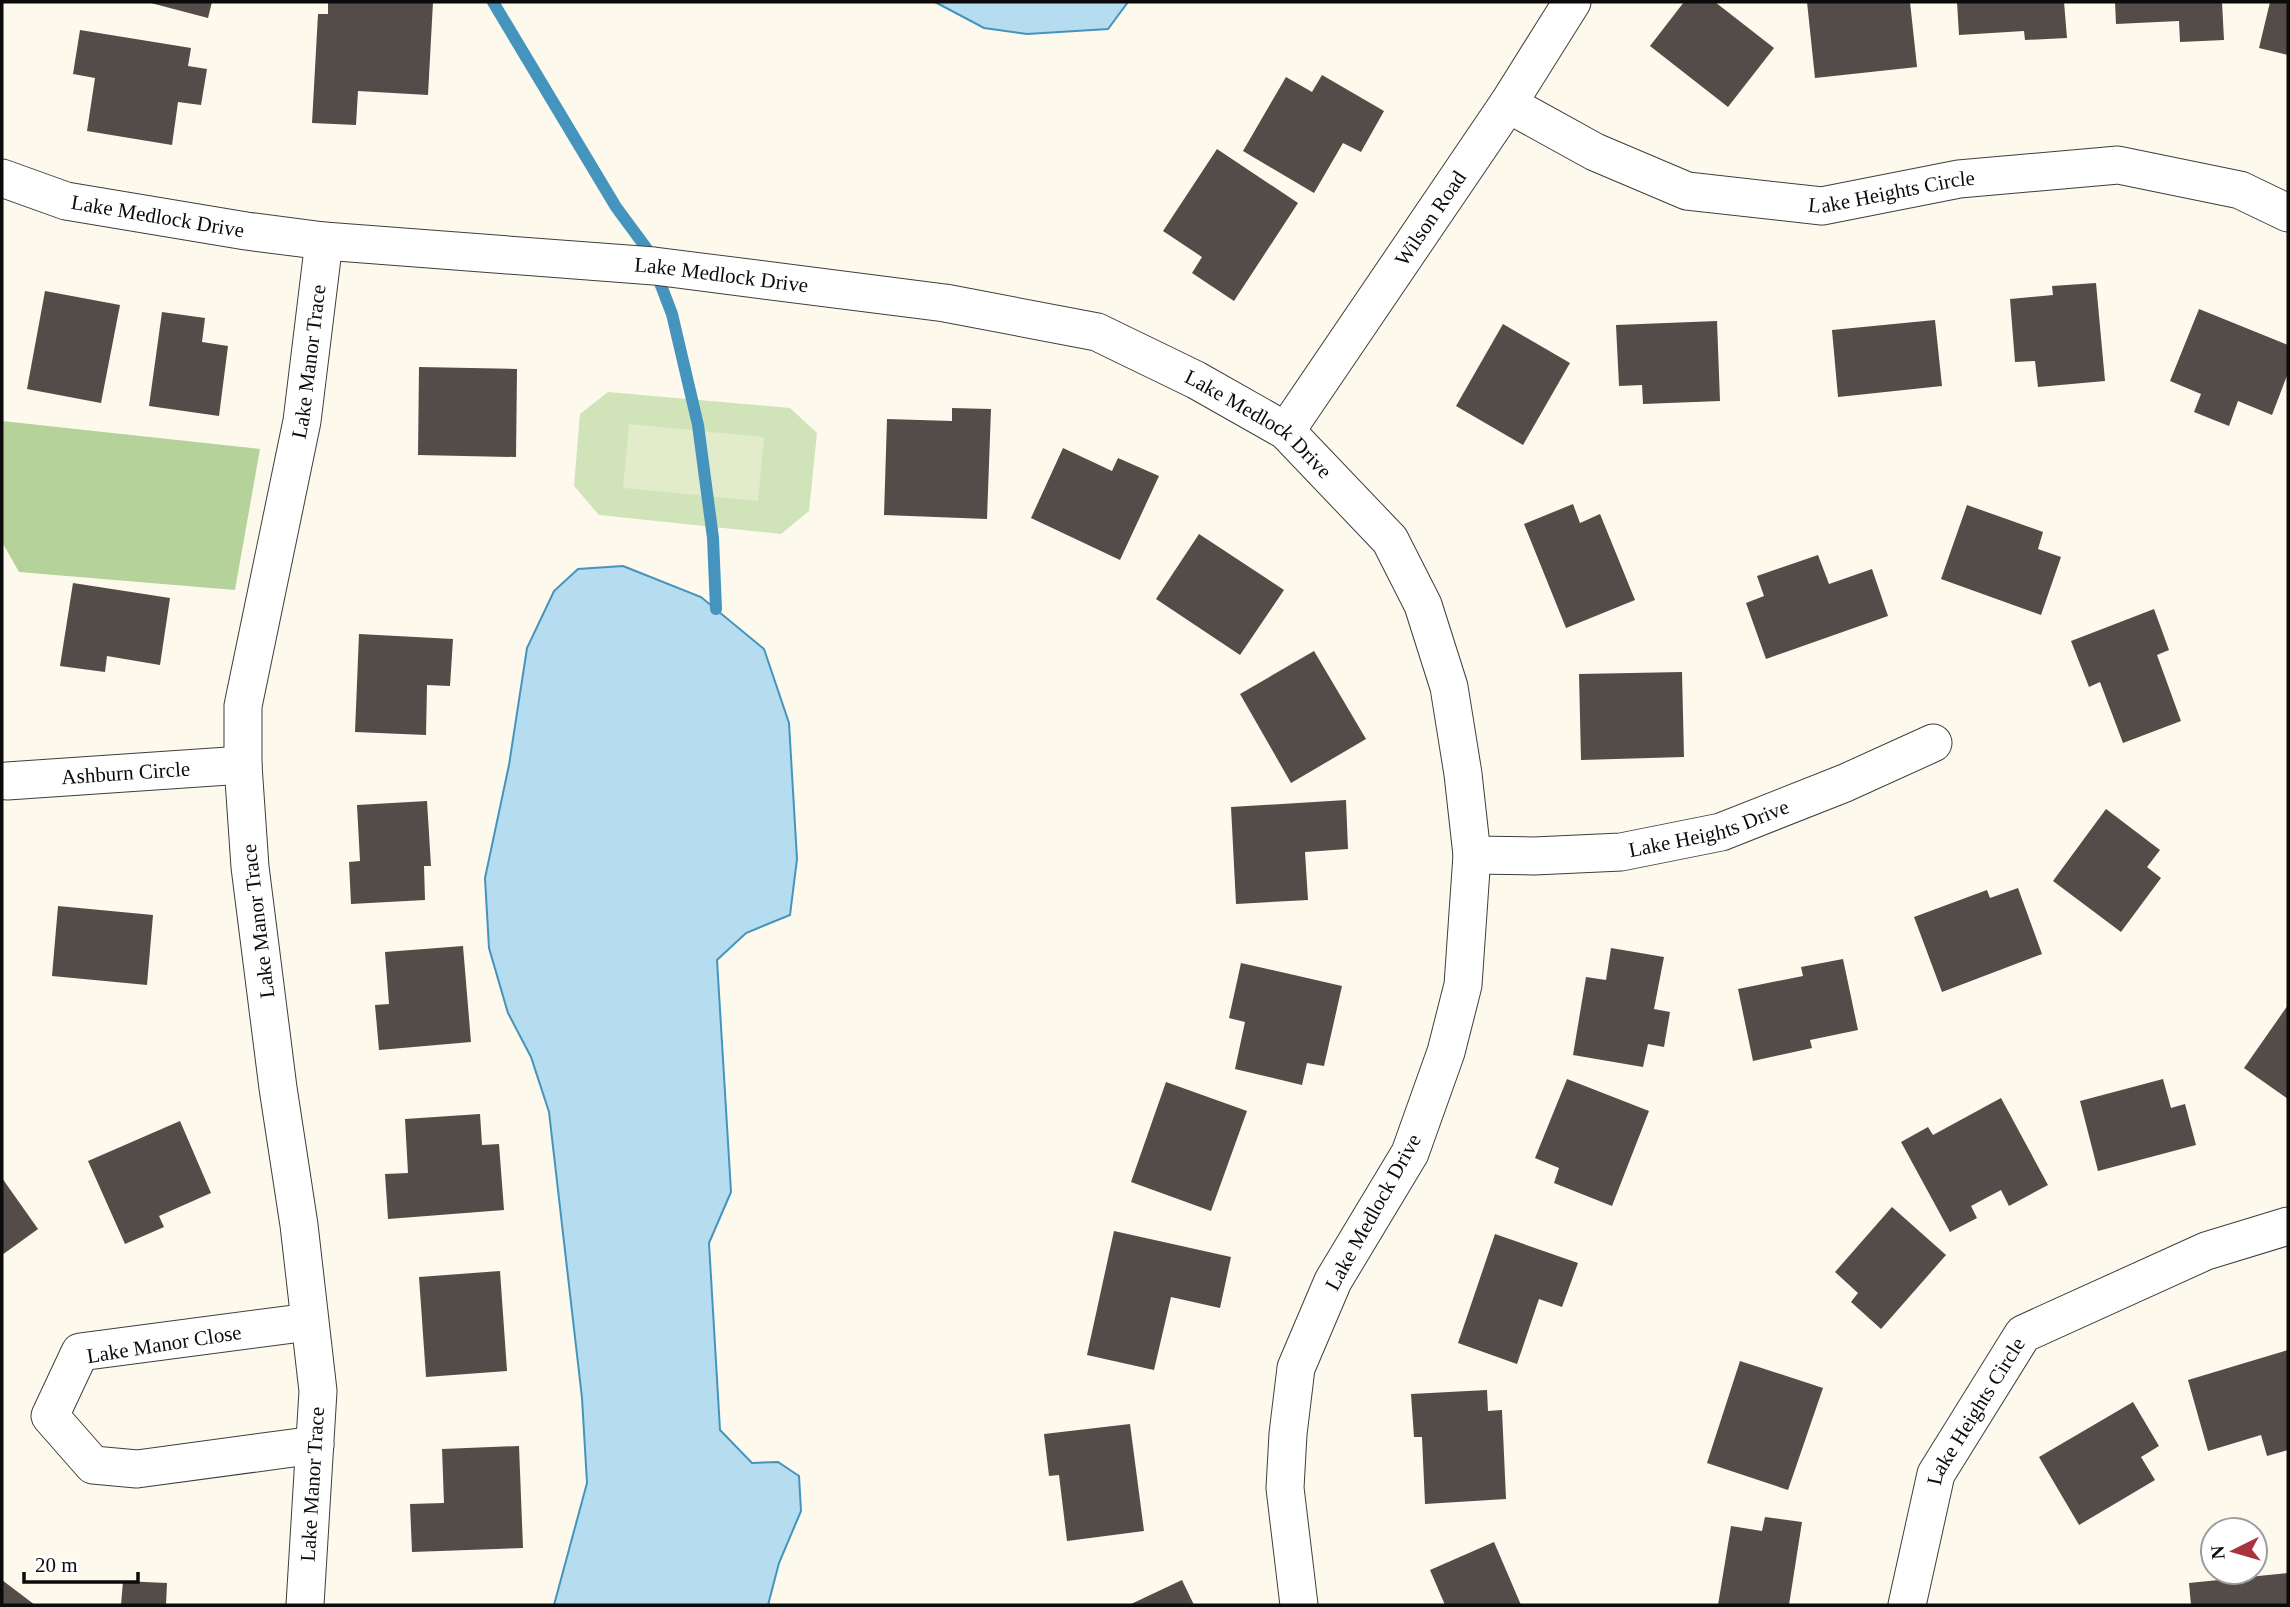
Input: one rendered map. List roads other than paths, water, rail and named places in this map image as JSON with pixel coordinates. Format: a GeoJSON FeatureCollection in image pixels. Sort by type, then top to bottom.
{"type":"FeatureCollection","features":[{"type":"Feature","properties":{"kind":"street","name":"Wilson Road"},"geometry":{"type":"LineString","coordinates":[[1286,431],[1508,104],[1572,2]]}},
{"type":"Feature","properties":{"kind":"street","name":"Lake Heights Circle"},"geometry":{"type":"LineString","coordinates":[[1508,104],[1595,152],[1687,191],[1822,206],[1959,179],[2118,165],[2241,190],[2288,213]]}},
{"type":"Feature","properties":{"kind":"street","name":"Lake Medlock Drive"},"geometry":{"type":"LineString","coordinates":[[2,178],[66,201],[324,241],[654,266],[945,303],[1097,332],[1196,380],[1286,431],[1390,540],[1423,605],[1449,687],[1472,855],[1463,985],[1446,1052],[1410,1153],[1334,1281],[1296,1368],[1285,1488],[1299,1605]]}},
{"type":"Feature","properties":{"kind":"street","name":"Lake Manor Trace"},"geometry":{"type":"LineString","coordinates":[[305,1605],[318,1391],[299,1225],[278,1088],[250,867],[243,765],[243,706],[302,421],[324,241]]}},
{"type":"Feature","properties":{"kind":"street","name":"Lake Heights Drive"},"geometry":{"type":"LineString","coordinates":[[1472,855],[1534,856],[1621,852],[1721,832],[1845,783],[1933,743]]}},
{"type":"Feature","properties":{"kind":"street","name":"Ashburn Circle"},"geometry":{"type":"LineString","coordinates":[[7,781],[243,765]]}},
{"type":"Feature","properties":{"kind":"street","name":"Lake Heights Circle"},"geometry":{"type":"LineString","coordinates":[[1907,1605],[1936,1474],[2023,1334],[2206,1251],[2288,1226]]}},
{"type":"Feature","properties":{"kind":"street","name":"Lake Manor Close"},"geometry":{"type":"LineString","coordinates":[[309,1322],[80,1352],[50,1416],[93,1465],[138,1469],[315,1445]]}},
{"type":"Feature","properties":{"kind":"water"},"geometry":{"type":"Polygon","coordinates":[[[935,2],[1128,2],[1108,29],[1027,34],[984,28],[935,2]]]}},
{"type":"Feature","properties":{"kind":"water"},"geometry":{"type":"Polygon","coordinates":[[[623,566],[701,597],[764,649],[789,723],[797,859],[790,915],[746,933],[717,960],[731,1192],[709,1243],[720,1430],[752,1463],[778,1462],[799,1476],[801,1511],[779,1563],[768,1605],[554,1605],[587,1483],[582,1398],[549,1112],[531,1057],[508,1013],[489,948],[485,878],[509,765],[527,648],[554,591],[578,569],[623,566]]]}},
{"type":"Feature","properties":{"kind":"waterway"},"geometry":{"type":"LineString","coordinates":[[493,2],[616,207],[647,249],[672,314],[698,425],[713,538],[716,609]]}}]}
